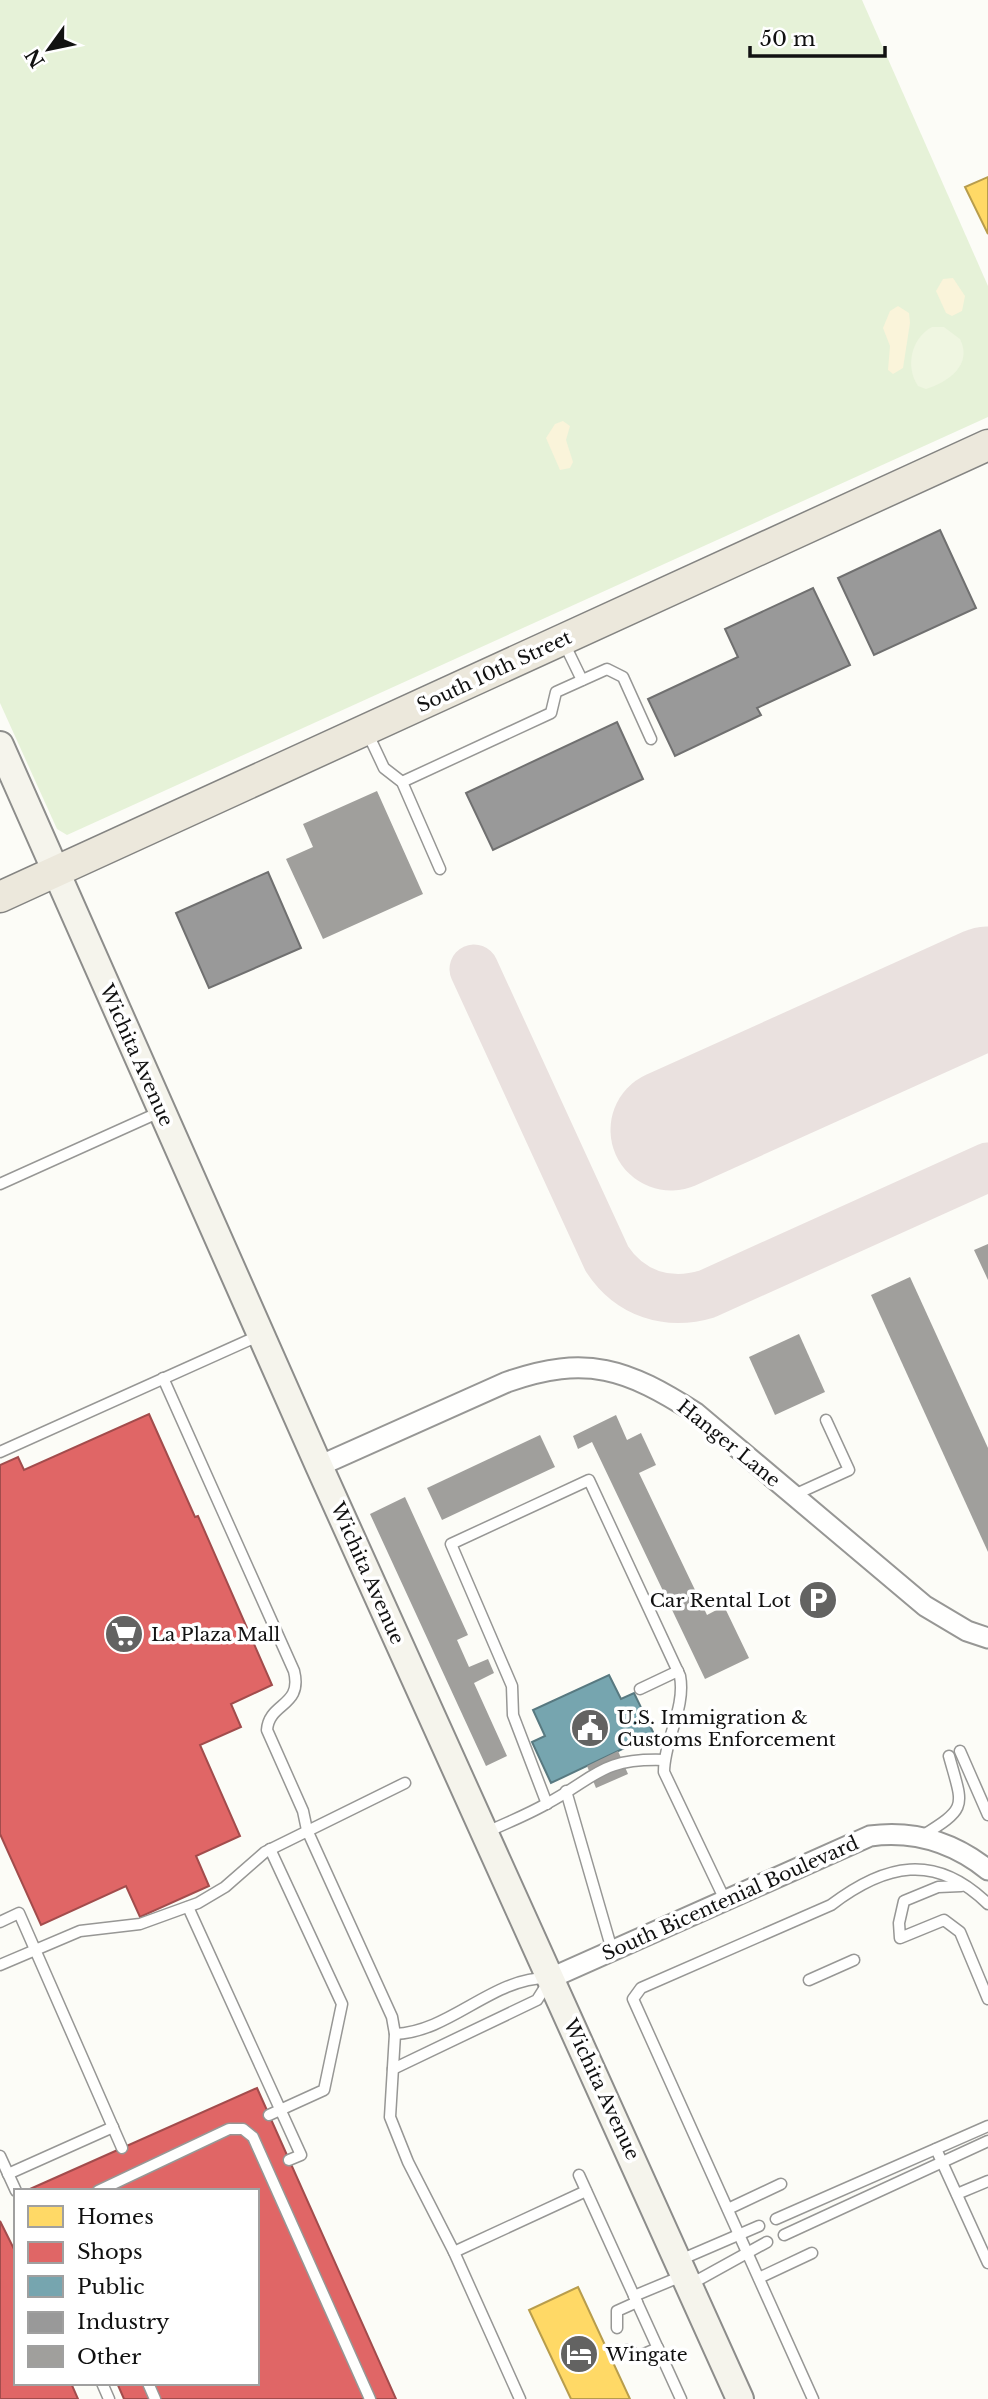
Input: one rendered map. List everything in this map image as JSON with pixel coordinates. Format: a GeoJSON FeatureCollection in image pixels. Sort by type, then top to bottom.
{"type":"FeatureCollection","features":[{"type":"Feature","properties":{"kind":"main road","name":"South 10th Street"},"geometry":{"type":"LineString","coordinates":[[0,897],[988,445]]}},
{"type":"Feature","properties":{"kind":"main road","name":"Wichita Avenue"},"geometry":{"type":"LineString","coordinates":[[0,745],[319,1466],[740,2399]]}},
{"type":"Feature","properties":{"kind":"street","name":"Hanger Lane"},"geometry":{"type":"LineString","coordinates":[[319,1466],[507,1382],[538,1371],[578,1367],[621,1373],[658,1389],[696,1413],[925,1606],[967,1631],[988,1638]]}},
{"type":"Feature","properties":{"kind":"street","name":"South Bicentenial Boulevard"},"geometry":{"type":"LineString","coordinates":[[551,1978],[870,1836],[903,1834],[922,1837],[954,1848],[988,1870]]}},
{"type":"Feature","properties":{"kind":"lane"},"geometry":{"type":"LineString","coordinates":[[563,640],[582,680]]}},
{"type":"Feature","properties":{"kind":"lane"},"geometry":{"type":"LineString","coordinates":[[402,782],[551,713],[556,692],[607,669],[623,677],[651,739]]}},
{"type":"Feature","properties":{"kind":"lane"},"geometry":{"type":"LineString","coordinates":[[366,730],[384,768],[402,782],[440,869]]}},
{"type":"Feature","properties":{"kind":"lane"},"geometry":{"type":"LineString","coordinates":[[0,1184],[162,1111]]}},
{"type":"Feature","properties":{"kind":"lane"},"geometry":{"type":"LineString","coordinates":[[0,1452],[261,1334]]}},
{"type":"Feature","properties":{"kind":"lane"},"geometry":{"type":"LineString","coordinates":[[163,1378],[294,1671],[296,1680],[292,1697],[271,1716],[267,1730],[303,1811],[307,1830],[385,1996],[395,2034],[390,2117],[426,2201],[454,2252],[520,2399]]}},
{"type":"Feature","properties":{"kind":"lane"},"geometry":{"type":"LineString","coordinates":[[793,1495],[849,1470],[826,1420]]}},
{"type":"Feature","properties":{"kind":"lane"},"geometry":{"type":"LineString","coordinates":[[547,1804],[513,1715],[512,1686],[451,1544],[589,1480],[678,1671],[681,1695],[664,1760],[667,1782],[725,1900]]}},
{"type":"Feature","properties":{"kind":"lane"},"geometry":{"type":"LineString","coordinates":[[640,1689],[678,1671]]}},
{"type":"Feature","properties":{"kind":"lane"},"geometry":{"type":"LineString","coordinates":[[960,1751],[988,1815]]}},
{"type":"Feature","properties":{"kind":"lane"},"geometry":{"type":"LineString","coordinates":[[922,1837],[956,1814],[960,1805],[949,1756]]}},
{"type":"Feature","properties":{"kind":"lane"},"geometry":{"type":"LineString","coordinates":[[485,1833],[547,1804],[605,1767],[632,1759],[664,1760]]}},
{"type":"Feature","properties":{"kind":"lane"},"geometry":{"type":"LineString","coordinates":[[0,1965],[80,1931],[140,1924],[213,1896],[270,1849],[405,1783]]}},
{"type":"Feature","properties":{"kind":"lane"},"geometry":{"type":"LineString","coordinates":[[566,1791],[612,1950]]}},
{"type":"Feature","properties":{"kind":"lane"},"geometry":{"type":"LineString","coordinates":[[269,2115],[324,2090],[342,2004],[270,1849]]}},
{"type":"Feature","properties":{"kind":"lane"},"geometry":{"type":"LineString","coordinates":[[813,2399],[633,1999],[641,1988],[831,1905],[858,1885],[898,1869],[934,1870],[988,1904]]}},
{"type":"Feature","properties":{"kind":"lane"},"geometry":{"type":"LineString","coordinates":[[961,1886],[938,1887],[904,1901],[899,1923],[901,1938],[944,1920],[960,1932],[988,1999]]}},
{"type":"Feature","properties":{"kind":"lane"},"geometry":{"type":"LineString","coordinates":[[188,1907],[301,2155],[289,2160]]}},
{"type":"Feature","properties":{"kind":"lane"},"geometry":{"type":"LineString","coordinates":[[0,1922],[19,1913],[122,2148]]}},
{"type":"Feature","properties":{"kind":"lane"},"geometry":{"type":"LineString","coordinates":[[809,1980],[854,1960]]}},
{"type":"Feature","properties":{"kind":"lane"},"geometry":{"type":"LineString","coordinates":[[395,2034],[420,2030],[526,1978],[551,1978]]}},
{"type":"Feature","properties":{"kind":"lane"},"geometry":{"type":"LineString","coordinates":[[393,2069],[537,2000],[551,1978]]}},
{"type":"Feature","properties":{"kind":"lane"},"geometry":{"type":"LineString","coordinates":[[776,2219],[988,2126]]}},
{"type":"Feature","properties":{"kind":"lane"},"geometry":{"type":"LineString","coordinates":[[8,2174],[113,2127]]}},
{"type":"Feature","properties":{"kind":"lane"},"geometry":{"type":"LineString","coordinates":[[102,2189],[229,2129],[243,2129],[253,2137],[370,2399]]}},
{"type":"Feature","properties":{"kind":"lane"},"geometry":{"type":"LineString","coordinates":[[784,2235],[988,2141]]}},
{"type":"Feature","properties":{"kind":"lane"},"geometry":{"type":"LineString","coordinates":[[936,2149],[988,2263]]}},
{"type":"Feature","properties":{"kind":"lane"},"geometry":{"type":"LineString","coordinates":[[0,2156],[15,2189]]}},
{"type":"Feature","properties":{"kind":"lane"},"geometry":{"type":"LineString","coordinates":[[892,2168],[898,2182]]}},
{"type":"Feature","properties":{"kind":"lane"},"geometry":{"type":"LineString","coordinates":[[579,2175],[681,2399]]}},
{"type":"Feature","properties":{"kind":"lane"},"geometry":{"type":"LineString","coordinates":[[957,2194],[988,2181]]}},
{"type":"Feature","properties":{"kind":"lane"},"geometry":{"type":"LineString","coordinates":[[728,2209],[781,2184]]}},
{"type":"Feature","properties":{"kind":"lane"},"geometry":{"type":"LineString","coordinates":[[454,2252],[586,2191]]}},
{"type":"Feature","properties":{"kind":"lane"},"geometry":{"type":"LineString","coordinates":[[617,2328],[617,2311],[685,2273],[739,2235],[759,2226]]}},
{"type":"Feature","properties":{"kind":"lane"},"geometry":{"type":"LineString","coordinates":[[685,2273],[747,2252],[767,2242]]}},
{"type":"Feature","properties":{"kind":"lane"},"geometry":{"type":"LineString","coordinates":[[759,2278],[812,2253]]}},
{"type":"Feature","properties":{"kind":"lane"},"geometry":{"type":"LineString","coordinates":[[627,2350],[639,2357],[657,2348]]}},
{"type":"Feature","properties":{"kind":"green space"},"geometry":{"type":"Polygon","coordinates":[[[0,0],[862,0],[988,286],[988,417],[67,835],[57,829],[0,703],[0,0]]]}},
{"type":"Feature","properties":{"kind":"green space"},"geometry":{"type":"Polygon","coordinates":[[[932,327],[944,327],[960,339],[963,357],[961,364],[950,377],[926,389],[918,386],[911,362],[919,338],[932,327]]]}},
{"type":"Feature","properties":{"kind":"sand"},"geometry":{"type":"Polygon","coordinates":[[[953,278],[965,296],[962,311],[952,316],[946,313],[936,291],[943,279],[953,278]]]}},
{"type":"Feature","properties":{"kind":"sand"},"geometry":{"type":"Polygon","coordinates":[[[898,306],[909,313],[910,323],[903,368],[893,374],[888,370],[890,346],[883,328],[890,311],[898,306]]]}},
{"type":"Feature","properties":{"kind":"sand"},"geometry":{"type":"Polygon","coordinates":[[[563,421],[570,426],[566,440],[573,462],[570,468],[560,470],[546,438],[555,424],[563,421]]]}},
{"type":"Feature","properties":{"kind":"building: Homes"},"geometry":{"type":"Polygon","coordinates":[[[988,177],[988,234],[965,187],[988,177]]]}},
{"type":"Feature","properties":{"kind":"building: Homes","name":"Wingate"},"geometry":{"type":"Polygon","coordinates":[[[578,2287],[630,2399],[571,2399],[529,2310],[578,2287]]]}},
{"type":"Feature","properties":{"kind":"building: Shops","name":"La Plaza Mall"},"geometry":{"type":"Polygon","coordinates":[[[149,1414],[195,1517],[198,1516],[272,1685],[231,1704],[241,1727],[200,1745],[240,1836],[196,1856],[209,1886],[140,1917],[126,1886],[41,1925],[0,1834],[0,1465],[18,1457],[24,1470],[149,1414]]]}},
{"type":"Feature","properties":{"kind":"building: Shops"},"geometry":{"type":"Polygon","coordinates":[[[257,2088],[396,2399],[124,2399],[118,2385],[259,2385],[259,2189],[30,2189],[257,2088]]]}},
{"type":"Feature","properties":{"kind":"building: Shops"},"geometry":{"type":"Polygon","coordinates":[[[0,2221],[14,2249],[14,2385],[72,2385],[78,2399],[0,2399],[0,2221]]]}},
{"type":"Feature","properties":{"kind":"building: Public"},"geometry":{"type":"Polygon","coordinates":[[[609,1675],[621,1699],[634,1693],[654,1734],[551,1783],[532,1742],[545,1736],[533,1710],[609,1675]]]}},
{"type":"Feature","properties":{"kind":"building: Industry"},"geometry":{"type":"Polygon","coordinates":[[[940,530],[976,608],[874,655],[838,578],[940,530]]]}},
{"type":"Feature","properties":{"kind":"building: Industry"},"geometry":{"type":"Polygon","coordinates":[[[813,588],[850,665],[757,708],[761,715],[675,756],[648,699],[738,657],[725,629],[813,588]]]}},
{"type":"Feature","properties":{"kind":"building: Industry"},"geometry":{"type":"Polygon","coordinates":[[[617,722],[643,779],[493,850],[466,793],[617,722]]]}},
{"type":"Feature","properties":{"kind":"building: Industry"},"geometry":{"type":"Polygon","coordinates":[[[268,872],[301,948],[209,988],[176,913],[268,872]]]}},
{"type":"Feature","properties":{"kind":"building: Other"},"geometry":{"type":"Polygon","coordinates":[[[377,791],[423,894],[323,939],[286,859],[313,847],[303,824],[377,791]]]}},
{"type":"Feature","properties":{"kind":"building: Other"},"geometry":{"type":"Polygon","coordinates":[[[988,1244],[988,1280],[974,1250],[988,1244]]]}},
{"type":"Feature","properties":{"kind":"building: Other"},"geometry":{"type":"Polygon","coordinates":[[[910,1277],[988,1448],[988,1552],[871,1295],[910,1277]]]}},
{"type":"Feature","properties":{"kind":"building: Other"},"geometry":{"type":"Polygon","coordinates":[[[799,1334],[825,1392],[775,1415],[749,1357],[799,1334]]]}},
{"type":"Feature","properties":{"kind":"building: Other"},"geometry":{"type":"Polygon","coordinates":[[[616,1415],[627,1440],[641,1433],[656,1465],[639,1473],[707,1615],[724,1606],[749,1658],[705,1679],[592,1442],[578,1449],[573,1436],[616,1415]]]}},
{"type":"Feature","properties":{"kind":"building: Other"},"geometry":{"type":"Polygon","coordinates":[[[540,1435],[555,1467],[442,1520],[427,1488],[540,1435]]]}},
{"type":"Feature","properties":{"kind":"building: Other"},"geometry":{"type":"Polygon","coordinates":[[[405,1497],[468,1635],[457,1640],[469,1667],[488,1659],[494,1673],[474,1683],[507,1756],[486,1766],[370,1514],[405,1497]]]}},
{"type":"Feature","properties":{"kind":"building: Other"},"geometry":{"type":"Polygon","coordinates":[[[618,1751],[628,1774],[596,1788],[587,1766],[618,1751]]]}},
{"type":"Feature","properties":{"kind":"taxiway"},"geometry":{"type":"LineString","coordinates":[[474,969],[607,1259],[616,1271],[638,1289],[678,1299],[707,1294],[988,1167]]}},
{"type":"Feature","properties":{"kind":"runway"},"geometry":{"type":"LineString","coordinates":[[671,1130],[988,987]]}},
{"type":"Feature","properties":{"kind":"place","name":"Car Rental Lot"},"geometry":{"type":"Point","coordinates":[818,1600]}},
{"type":"Feature","properties":{"kind":"place","name":"La Plaza Mall"},"geometry":{"type":"Point","coordinates":[124,1634]}},
{"type":"Feature","properties":{"kind":"place","name":"U.S. Immigration & Customs Enforcement"},"geometry":{"type":"Point","coordinates":[590,1728]}},
{"type":"Feature","properties":{"kind":"place","name":"Wingate"},"geometry":{"type":"Point","coordinates":[579,2354]}}]}
